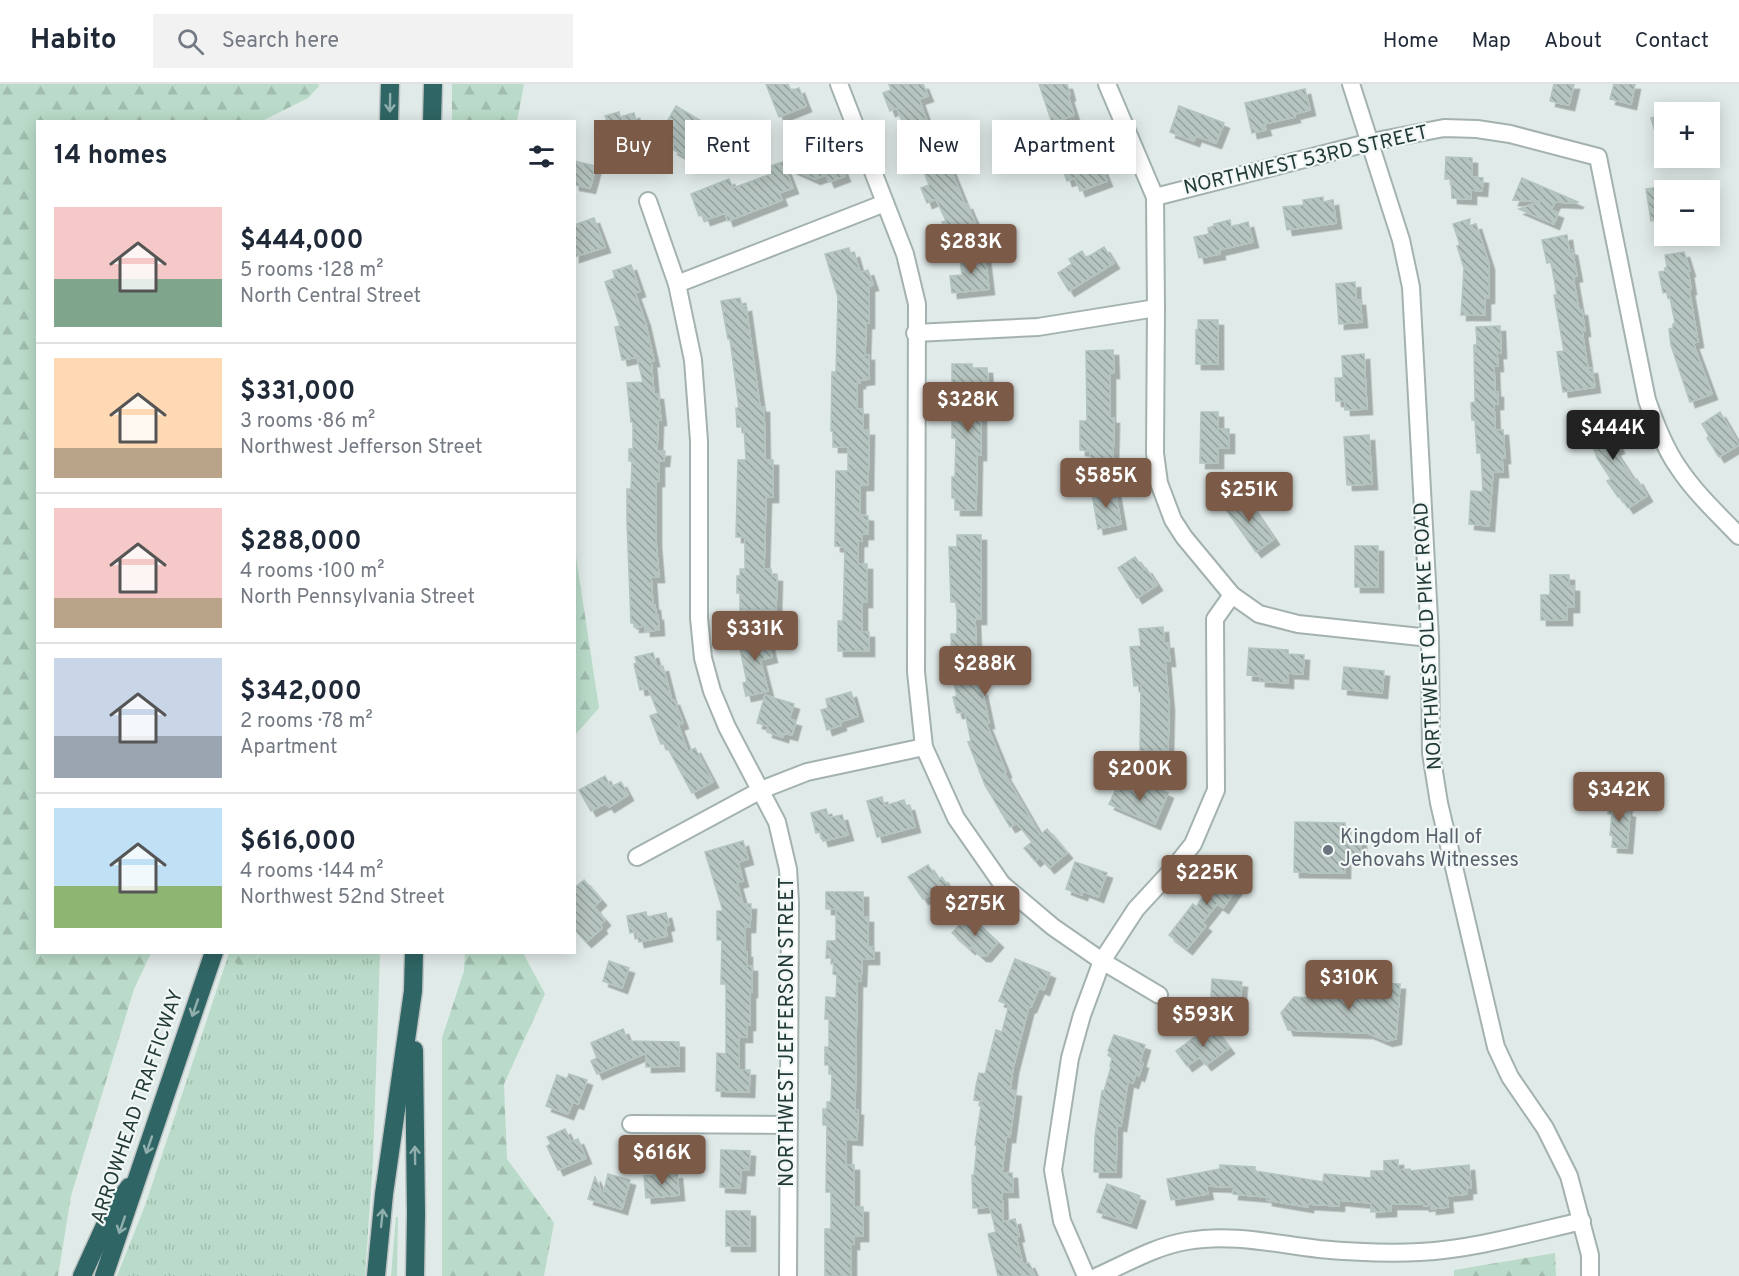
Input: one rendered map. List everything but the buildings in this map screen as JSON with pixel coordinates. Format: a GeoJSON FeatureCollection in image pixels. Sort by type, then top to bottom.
{"type":"FeatureCollection","features":[{"type":"Feature","properties":{"kind":"highway"},"geometry":{"type":"LineString","coordinates":[[389,120],[390,84]]}},
{"type":"Feature","properties":{"kind":"highway"},"geometry":{"type":"LineString","coordinates":[[432,120],[433,84]]}},
{"type":"Feature","properties":{"kind":"highway","name":"ARROWHEAD TRAFFICWAY"},"geometry":{"type":"LineString","coordinates":[[104,1276],[213,954]]}},
{"type":"Feature","properties":{"kind":"highway"},"geometry":{"type":"LineString","coordinates":[[414,954],[415,1276]]}},
{"type":"Feature","properties":{"kind":"highway"},"geometry":{"type":"LineString","coordinates":[[376,1276],[384,1194],[413,991]]}},
{"type":"Feature","properties":{"kind":"highway"},"geometry":{"type":"LineString","coordinates":[[82,1276],[112,1210],[139,1174]]}},
{"type":"Feature","properties":{"kind":"street"},"geometry":{"type":"LineString","coordinates":[[839,84],[911,272],[917,304],[915,333],[916,672],[924,747],[956,818],[1002,884],[1053,927],[1102,961],[1159,995]]}},
{"type":"Feature","properties":{"kind":"street"},"geometry":{"type":"LineString","coordinates":[[1107,84],[1155,197],[1155,453],[1159,483],[1173,520],[1184,537],[1232,595],[1259,614],[1298,624],[1430,638]]}},
{"type":"Feature","properties":{"kind":"street","name":"NORTHWEST OLD PIKE ROAD"},"geometry":{"type":"LineString","coordinates":[[1351,84],[1401,240],[1411,287],[1430,638],[1431,753],[1439,803],[1496,1047],[1510,1077],[1545,1128],[1569,1176],[1590,1255],[1590,1276]]}},
{"type":"Feature","properties":{"kind":"street","name":"NORTHWEST 53RD STREET"},"geometry":{"type":"LineString","coordinates":[[1155,197],[1371,142],[1444,128],[1477,129],[1510,135],[1598,157],[1650,409],[1678,467],[1703,499],[1739,536]]}},
{"type":"Feature","properties":{"kind":"street","name":"NORTHWEST JEFFERSON STREET"},"geometry":{"type":"LineString","coordinates":[[648,201],[677,284],[693,360],[699,441],[699,618],[704,658],[712,690],[728,728],[777,822],[788,869],[790,903],[788,1276]]}},
{"type":"Feature","properties":{"kind":"street"},"geometry":{"type":"LineString","coordinates":[[677,284],[885,203]]}},
{"type":"Feature","properties":{"kind":"street"},"geometry":{"type":"LineString","coordinates":[[915,333],[1038,327],[1156,308]]}},
{"type":"Feature","properties":{"kind":"street"},"geometry":{"type":"LineString","coordinates":[[1086,1276],[1062,1221],[1053,1170],[1070,1058],[1082,1015],[1102,961],[1136,909],[1193,844],[1216,790],[1215,619],[1232,595]]}},
{"type":"Feature","properties":{"kind":"street"},"geometry":{"type":"LineString","coordinates":[[637,856],[761,790],[807,772],[924,747]]}},
{"type":"Feature","properties":{"kind":"street"},"geometry":{"type":"LineString","coordinates":[[632,1124],[789,1125]]}},
{"type":"Feature","properties":{"kind":"street"},"geometry":{"type":"LineString","coordinates":[[1098,1276],[1166,1247],[1186,1241],[1217,1237],[1260,1239],[1320,1249],[1421,1252],[1490,1242],[1582,1221]]}},
{"type":"Feature","properties":{"kind":"green space"},"geometry":{"type":"Polygon","coordinates":[[[0,84],[318,84],[319,86],[308,98],[264,120],[36,120],[36,954],[151,954],[134,989],[71,1196],[58,1276],[0,1276],[0,84]]]}},
{"type":"Feature","properties":{"kind":"green space"},"geometry":{"type":"Polygon","coordinates":[[[452,84],[524,84],[517,120],[452,120],[452,84]]]}},
{"type":"Feature","properties":{"kind":"green space"},"geometry":{"type":"Polygon","coordinates":[[[576,557],[599,708],[576,734],[576,557]]]}},
{"type":"Feature","properties":{"kind":"green space"},"geometry":{"type":"Polygon","coordinates":[[[229,954],[236,954],[233,960],[257,957],[259,954],[380,954],[373,1161],[365,1276],[117,1276],[146,1203],[229,954]]]}},
{"type":"Feature","properties":{"kind":"green space"},"geometry":{"type":"Polygon","coordinates":[[[236,954],[259,954],[243,971],[233,960],[236,954]]]}},
{"type":"Feature","properties":{"kind":"green space"},"geometry":{"type":"Polygon","coordinates":[[[465,954],[524,954],[545,994],[504,1084],[507,1159],[554,1223],[544,1276],[442,1276],[442,1038],[464,971],[465,954]]]}},
{"type":"Feature","properties":{"kind":"green space"},"geometry":{"type":"Polygon","coordinates":[[[396,1217],[398,1217],[397,1276],[391,1276],[396,1217]]]}},
{"type":"Feature","properties":{"kind":"green space"},"geometry":{"type":"Polygon","coordinates":[[[1555,1253],[1556,1276],[1454,1276],[1454,1270],[1555,1253]]]}},
{"type":"Feature","properties":{"kind":"place","name":"Kingdom Hall of Jehovahs Witnesses"},"geometry":{"type":"Point","coordinates":[1328,850]}}]}
